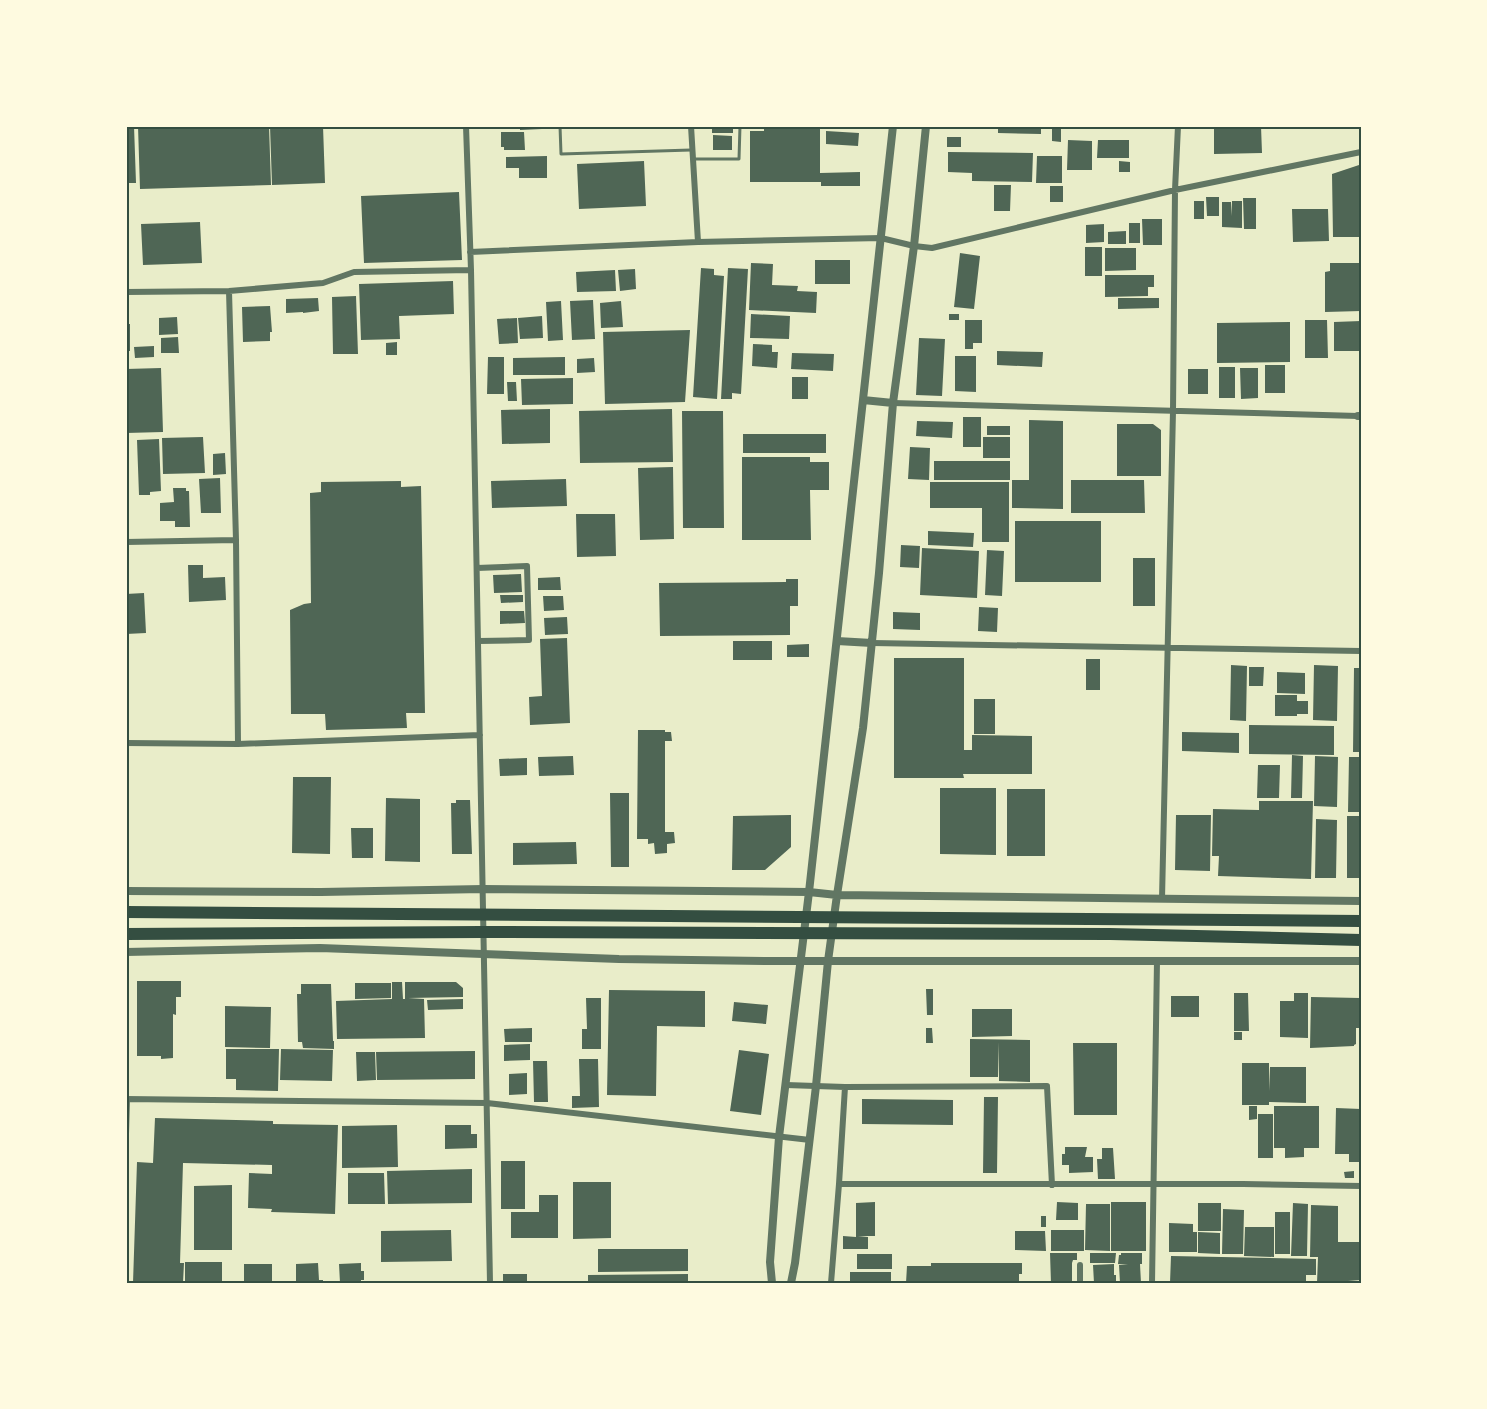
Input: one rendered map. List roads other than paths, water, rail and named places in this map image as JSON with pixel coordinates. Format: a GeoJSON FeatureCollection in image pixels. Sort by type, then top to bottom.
{"type":"FeatureCollection","features":[{"type":"Feature","properties":{"kind":"highway"},"geometry":{"type":"LineString","coordinates":[[126,912],[1361,921]]}},
{"type":"Feature","properties":{"kind":"highway"},"geometry":{"type":"LineString","coordinates":[[126,934],[517,932],[1098,934],[1361,940]]}},
{"type":"Feature","properties":{"kind":"street"},"geometry":{"type":"LineString","coordinates":[[466,126],[479,641],[490,1283]]}},
{"type":"Feature","properties":{"kind":"street"},"geometry":{"type":"LineString","coordinates":[[692,126],[698,242]]}},
{"type":"Feature","properties":{"kind":"street"},"geometry":{"type":"LineString","coordinates":[[772,1283],[770,1262],[779,1137],[809,892],[893,126]]}},
{"type":"Feature","properties":{"kind":"street"},"geometry":{"type":"LineString","coordinates":[[791,1283],[810,1140],[828,961],[872,643],[893,403],[914,246],[926,126]]}},
{"type":"Feature","properties":{"kind":"street"},"geometry":{"type":"LineString","coordinates":[[1162,899],[1178,126]]}},
{"type":"Feature","properties":{"kind":"street"},"geometry":{"type":"LineString","coordinates":[[470,252],[698,242],[881,238],[932,248],[1176,190],[1361,152]]}},
{"type":"Feature","properties":{"kind":"street"},"geometry":{"type":"LineString","coordinates":[[126,292],[229,291],[323,283],[354,272],[471,270]]}},
{"type":"Feature","properties":{"kind":"street"},"geometry":{"type":"LineString","coordinates":[[229,291],[236,540],[238,744]]}},
{"type":"Feature","properties":{"kind":"street"},"geometry":{"type":"LineString","coordinates":[[863,400],[893,403],[1359,416]]}},
{"type":"Feature","properties":{"kind":"street"},"geometry":{"type":"LineString","coordinates":[[126,542],[236,540]]}},
{"type":"Feature","properties":{"kind":"street"},"geometry":{"type":"LineString","coordinates":[[477,568],[527,566],[529,640],[479,641]]}},
{"type":"Feature","properties":{"kind":"street"},"geometry":{"type":"LineString","coordinates":[[837,641],[1361,651]]}},
{"type":"Feature","properties":{"kind":"street"},"geometry":{"type":"LineString","coordinates":[[126,743],[238,744],[480,735]]}},
{"type":"Feature","properties":{"kind":"street"},"geometry":{"type":"LineString","coordinates":[[126,891],[321,892],[483,889],[1361,901]]}},
{"type":"Feature","properties":{"kind":"street"},"geometry":{"type":"LineString","coordinates":[[126,952],[320,948],[619,959],[1361,961]]}},
{"type":"Feature","properties":{"kind":"street"},"geometry":{"type":"LineString","coordinates":[[1152,1283],[1157,961]]}},
{"type":"Feature","properties":{"kind":"street"},"geometry":{"type":"LineString","coordinates":[[786,1084],[845,1087],[1047,1086],[1052,1185]]}},
{"type":"Feature","properties":{"kind":"street"},"geometry":{"type":"LineString","coordinates":[[831,1283],[845,1087]]}},
{"type":"Feature","properties":{"kind":"street"},"geometry":{"type":"LineString","coordinates":[[126,1134],[127,1099],[487,1103],[810,1140]]}},
{"type":"Feature","properties":{"kind":"street"},"geometry":{"type":"LineString","coordinates":[[839,1184],[1361,1186]]}},
{"type":"Feature","properties":{"kind":"street"},"geometry":{"type":"LineString","coordinates":[[1080,1265],[1080,1283]]}},
{"type":"Feature","properties":{"kind":"lane"},"geometry":{"type":"LineString","coordinates":[[560,126],[561,154],[693,150]]}},
{"type":"Feature","properties":{"kind":"lane"},"geometry":{"type":"LineString","coordinates":[[693,159],[739,159],[740,126]]}}]}
